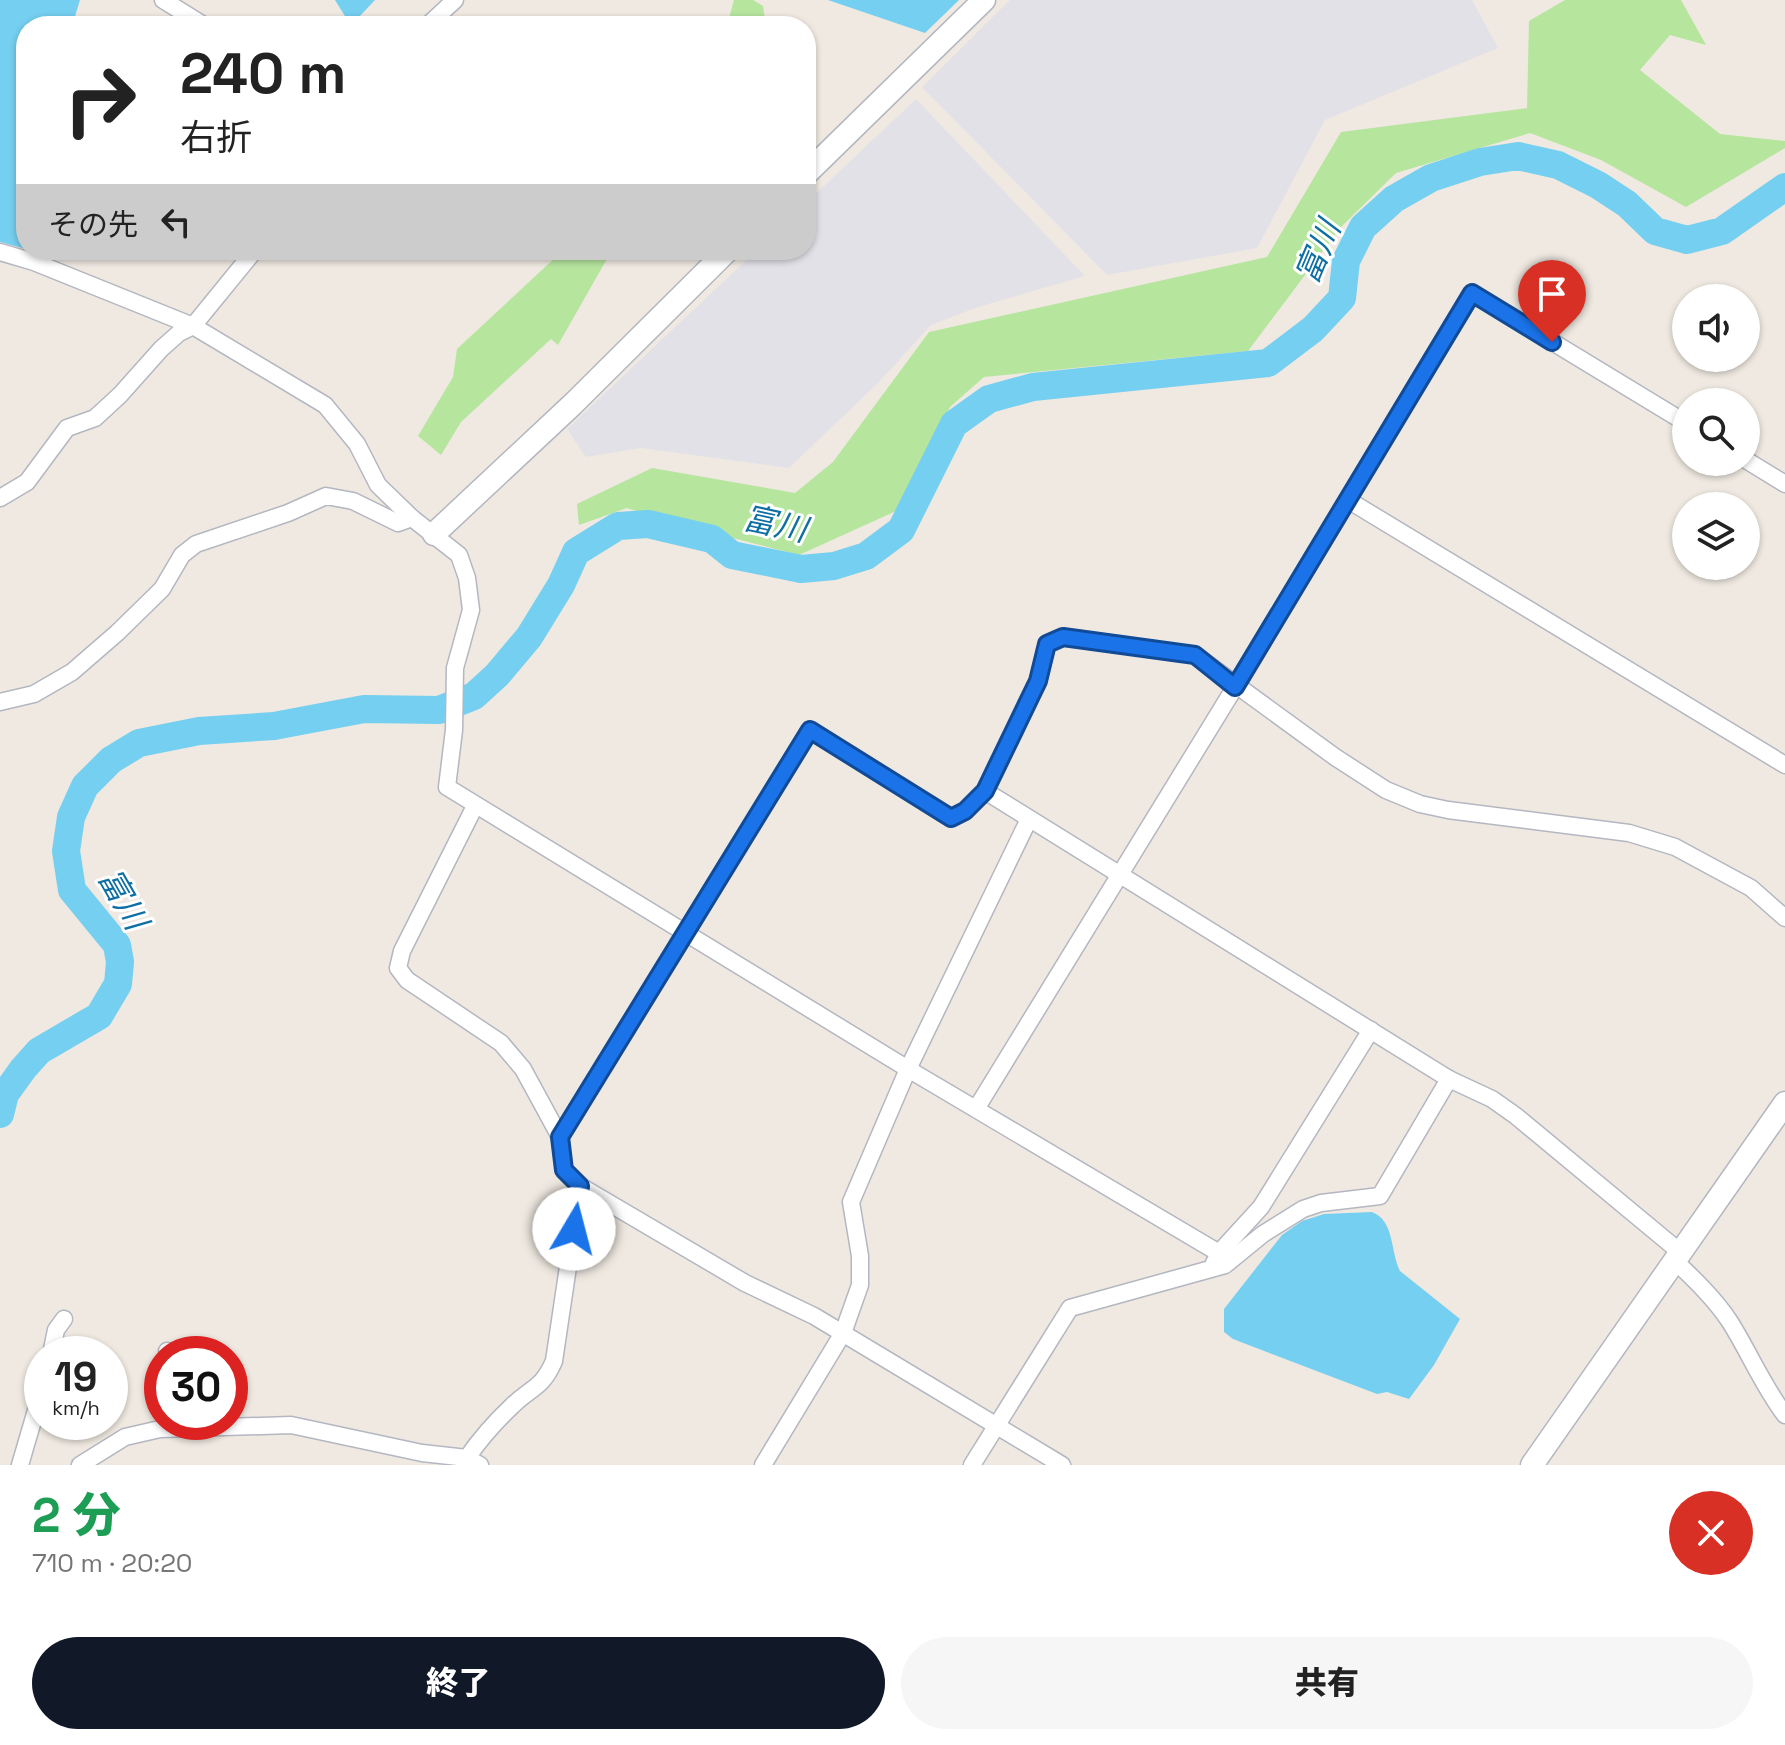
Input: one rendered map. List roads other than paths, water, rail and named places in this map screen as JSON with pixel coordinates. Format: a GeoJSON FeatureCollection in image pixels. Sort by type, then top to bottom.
{"type":"FeatureCollection","features":[{"type":"Feature","properties":{"kind":"street"},"geometry":{"type":"LineString","coordinates":[[163,0],[189,16]]}},
{"type":"Feature","properties":{"kind":"street"},"geometry":{"type":"LineString","coordinates":[[438,16],[455,0]]}},
{"type":"Feature","properties":{"kind":"street"},"geometry":{"type":"LineString","coordinates":[[816,164],[984,0]]}},
{"type":"Feature","properties":{"kind":"street"},"geometry":{"type":"LineString","coordinates":[[27,260],[193,326],[325,405],[357,444],[378,485],[412,518],[459,555],[467,578],[471,610],[455,668],[454,730],[447,787],[976,1109],[1215,1261],[1225,1265],[1284,1219],[1303,1209],[1321,1203],[1380,1196],[1449,1079]]}},
{"type":"Feature","properties":{"kind":"street"},"geometry":{"type":"LineString","coordinates":[[0,498],[27,482],[67,428],[95,418],[161,349],[179,333],[193,326],[247,260]]}},
{"type":"Feature","properties":{"kind":"street"},"geometry":{"type":"LineString","coordinates":[[434,534],[573,404],[718,260]]}},
{"type":"Feature","properties":{"kind":"street"},"geometry":{"type":"LineString","coordinates":[[976,1109],[1472,293],[1672,414]]}},
{"type":"Feature","properties":{"kind":"street"},"geometry":{"type":"LineString","coordinates":[[1760,469],[1785,484]]}},
{"type":"Feature","properties":{"kind":"street"},"geometry":{"type":"LineString","coordinates":[[0,702],[34,694],[72,672],[162,589],[182,555],[196,544],[288,513],[326,496],[353,501],[398,523],[412,518]]}},
{"type":"Feature","properties":{"kind":"street"},"geometry":{"type":"LineString","coordinates":[[1348,500],[1785,765]]}},
{"type":"Feature","properties":{"kind":"street"},"geometry":{"type":"LineString","coordinates":[[560,1137],[810,730],[951,818],[965,811],[985,791],[1038,681],[1047,644],[1063,637],[1195,655],[1235,687],[1373,782],[1420,804],[1629,833],[1675,847],[1751,888],[1785,918]]}},
{"type":"Feature","properties":{"kind":"street"},"geometry":{"type":"LineString","coordinates":[[985,791],[1449,1079],[1492,1099],[1543,1136],[1677,1256],[1729,1321],[1772,1398],[1785,1415]]}},
{"type":"Feature","properties":{"kind":"street"},"geometry":{"type":"LineString","coordinates":[[475,806],[402,951],[398,968],[407,980],[501,1043],[523,1069],[560,1137],[564,1170],[580,1186],[745,1283],[814,1316],[1062,1465]]}},
{"type":"Feature","properties":{"kind":"street"},"geometry":{"type":"LineString","coordinates":[[763,1465],[843,1333],[860,1285],[860,1256],[851,1202],[908,1069],[1029,819]]}},
{"type":"Feature","properties":{"kind":"street"},"geometry":{"type":"LineString","coordinates":[[972,1465],[1070,1308],[1215,1261],[1261,1207],[1371,1030]]}},
{"type":"Feature","properties":{"kind":"street"},"geometry":{"type":"LineString","coordinates":[[1532,1465],[1785,1103]]}},
{"type":"Feature","properties":{"kind":"street"},"geometry":{"type":"LineString","coordinates":[[248,1425],[291,1425],[420,1459],[473,1462],[481,1439],[515,1403],[546,1379],[554,1361],[580,1186]]}},
{"type":"Feature","properties":{"kind":"street"},"geometry":{"type":"LineString","coordinates":[[55,1336],[64,1319]]}},
{"type":"Feature","properties":{"kind":"street"},"geometry":{"type":"LineString","coordinates":[[80,1465],[125,1437],[144,1431]]}},
{"type":"Feature","properties":{"kind":"street"},"geometry":{"type":"LineString","coordinates":[[20,1465],[27,1440]]}},
{"type":"Feature","properties":{"kind":"water"},"geometry":{"type":"Polygon","coordinates":[[[0,0],[80,0],[75,16],[16,16],[16,246],[0,242],[0,0]]]}},
{"type":"Feature","properties":{"kind":"water"},"geometry":{"type":"Polygon","coordinates":[[[335,0],[375,0],[360,16],[345,16],[335,0]]]}},
{"type":"Feature","properties":{"kind":"water"},"geometry":{"type":"Polygon","coordinates":[[[828,0],[959,0],[925,33],[828,0]]]}},
{"type":"Feature","properties":{"kind":"water"},"geometry":{"type":"Polygon","coordinates":[[[1372,1212],[1385,1222],[1400,1271],[1460,1319],[1434,1365],[1409,1399],[1387,1392],[1377,1394],[1233,1339],[1224,1332],[1224,1309],[1282,1235],[1302,1221],[1324,1214],[1372,1212]]]}},
{"type":"Feature","properties":{"kind":"waterway","name":"富川"},"geometry":{"type":"LineString","coordinates":[[0,1114],[5,1094],[39,1051],[99,1016],[118,984],[120,962],[117,945],[72,890],[66,851],[71,817],[85,786],[111,760],[139,743],[199,731],[274,726],[364,709],[439,710],[474,696],[497,675],[529,637],[561,585],[576,552],[618,526],[648,524],[712,539],[732,555],[801,569],[834,566],[866,556],[901,530],[954,424],[989,399],[1033,387],[1268,363],[1313,329],[1342,298],[1346,261],[1363,227],[1394,199],[1431,178],[1480,162],[1518,156],[1558,165],[1627,204],[1655,231],[1687,240],[1722,231],[1785,187]]}}]}
